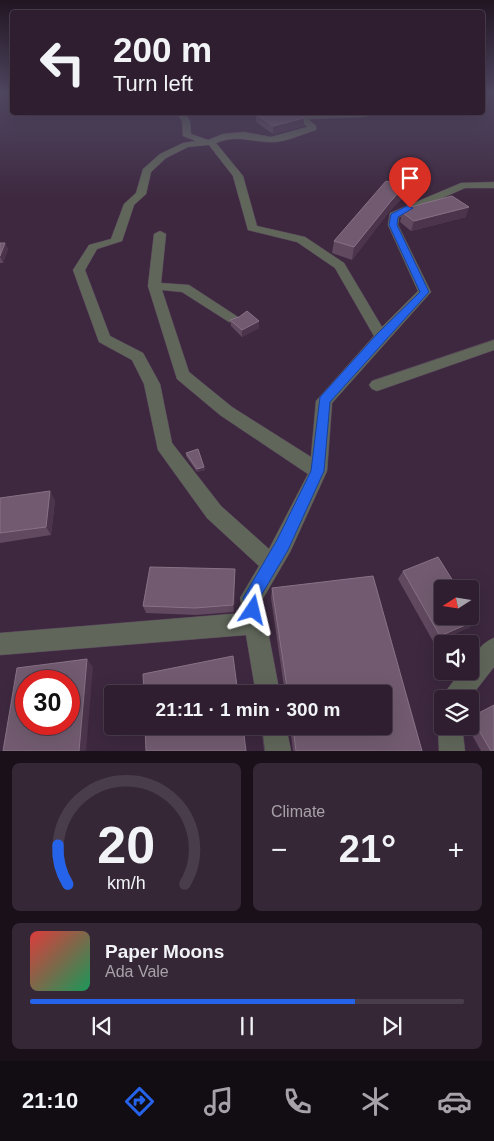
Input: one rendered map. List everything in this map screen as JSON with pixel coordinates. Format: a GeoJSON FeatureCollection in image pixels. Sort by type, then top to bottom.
{"type":"FeatureCollection","features":[{"type":"Feature","properties":{"kind":"street"},"geometry":{"type":"LineString","coordinates":[[185,128],[187,136],[211,142],[238,176],[252,228],[301,238],[340,266],[381,337]]}},
{"type":"Feature","properties":{"kind":"street"},"geometry":{"type":"LineString","coordinates":[[271,564],[214,512],[164,445],[152,384],[138,357],[104,339],[79,270],[93,247],[116,241],[129,204],[141,194],[146,171],[163,156],[186,146],[211,142],[223,137],[244,134],[271,140],[313,128]]}},
{"type":"Feature","properties":{"kind":"street"},"geometry":{"type":"LineString","coordinates":[[266,685],[251,598],[283,545],[318,471],[324,401],[381,337],[425,292],[393,225],[394,215],[464,185],[494,185]]}},
{"type":"Feature","properties":{"kind":"street"},"geometry":{"type":"LineString","coordinates":[[160,234],[154,286],[182,375],[226,411],[318,471]]}},
{"type":"Feature","properties":{"kind":"street"},"geometry":{"type":"LineString","coordinates":[[154,286],[185,288],[234,319]]}},
{"type":"Feature","properties":{"kind":"street"},"geometry":{"type":"LineString","coordinates":[[377,385],[494,345]]}},
{"type":"Feature","properties":{"kind":"street"},"geometry":{"type":"LineString","coordinates":[[0,644],[255,623]]}},
{"type":"Feature","properties":{"kind":"street"},"geometry":{"type":"LineString","coordinates":[[461,690],[494,649]]}},
{"type":"Feature","properties":{"kind":"street"},"geometry":{"type":"LineString","coordinates":[[275,735],[278,751]]}},
{"type":"Feature","properties":{"kind":"street"},"geometry":{"type":"LineString","coordinates":[[451,735],[452,751]]}},
{"type":"Feature","properties":{"kind":"building"},"geometry":{"type":"Polygon","coordinates":[[[386,181],[404,186],[354,247],[334,241],[386,181]]]}},
{"type":"Feature","properties":{"kind":"building"},"geometry":{"type":"Polygon","coordinates":[[[452,196],[469,207],[414,221],[403,213],[403,209],[452,196]]]}},
{"type":"Feature","properties":{"kind":"building"},"geometry":{"type":"Polygon","coordinates":[[[0,243],[5,243],[0,256],[0,243]]]}},
{"type":"Feature","properties":{"kind":"building"},"geometry":{"type":"Polygon","coordinates":[[[247,311],[259,321],[242,330],[230,320],[239,317],[247,311]]]}},
{"type":"Feature","properties":{"kind":"building"},"geometry":{"type":"Polygon","coordinates":[[[198,449],[204,467],[197,469],[186,453],[198,449]]]}},
{"type":"Feature","properties":{"kind":"building"},"geometry":{"type":"Polygon","coordinates":[[[50,491],[46,527],[0,533],[0,498],[50,491]]]}},
{"type":"Feature","properties":{"kind":"building"},"geometry":{"type":"Polygon","coordinates":[[[438,557],[452,580],[434,580],[434,625],[465,625],[439,635],[403,571],[438,557]]]}},
{"type":"Feature","properties":{"kind":"building"},"geometry":{"type":"Polygon","coordinates":[[[150,567],[235,569],[233,605],[195,608],[143,606],[150,567]]]}},
{"type":"Feature","properties":{"kind":"building"},"geometry":{"type":"Polygon","coordinates":[[[373,576],[422,751],[296,751],[294,735],[392,735],[392,685],[287,685],[272,588],[373,576]]]}},
{"type":"Feature","properties":{"kind":"building"},"geometry":{"type":"Polygon","coordinates":[[[233,656],[237,685],[144,685],[143,674],[233,656]]]}},
{"type":"Feature","properties":{"kind":"building"},"geometry":{"type":"Polygon","coordinates":[[[87,659],[79,751],[3,751],[15,680],[15,735],[80,735],[80,670],[17,670],[17,668],[87,659]]]}},
{"type":"Feature","properties":{"kind":"building"},"geometry":{"type":"Polygon","coordinates":[[[494,705],[494,751],[491,751],[479,731],[479,713],[494,705]]]}},
{"type":"Feature","properties":{"kind":"building"},"geometry":{"type":"Polygon","coordinates":[[[145,735],[244,735],[246,751],[146,751],[145,735]]]}},
{"type":"Feature","properties":{"kind":"route"},"geometry":{"type":"LineString","coordinates":[[253,610],[251,598],[283,545],[318,471],[324,401],[381,337],[425,292],[393,225],[394,215],[410,208]]}}]}
